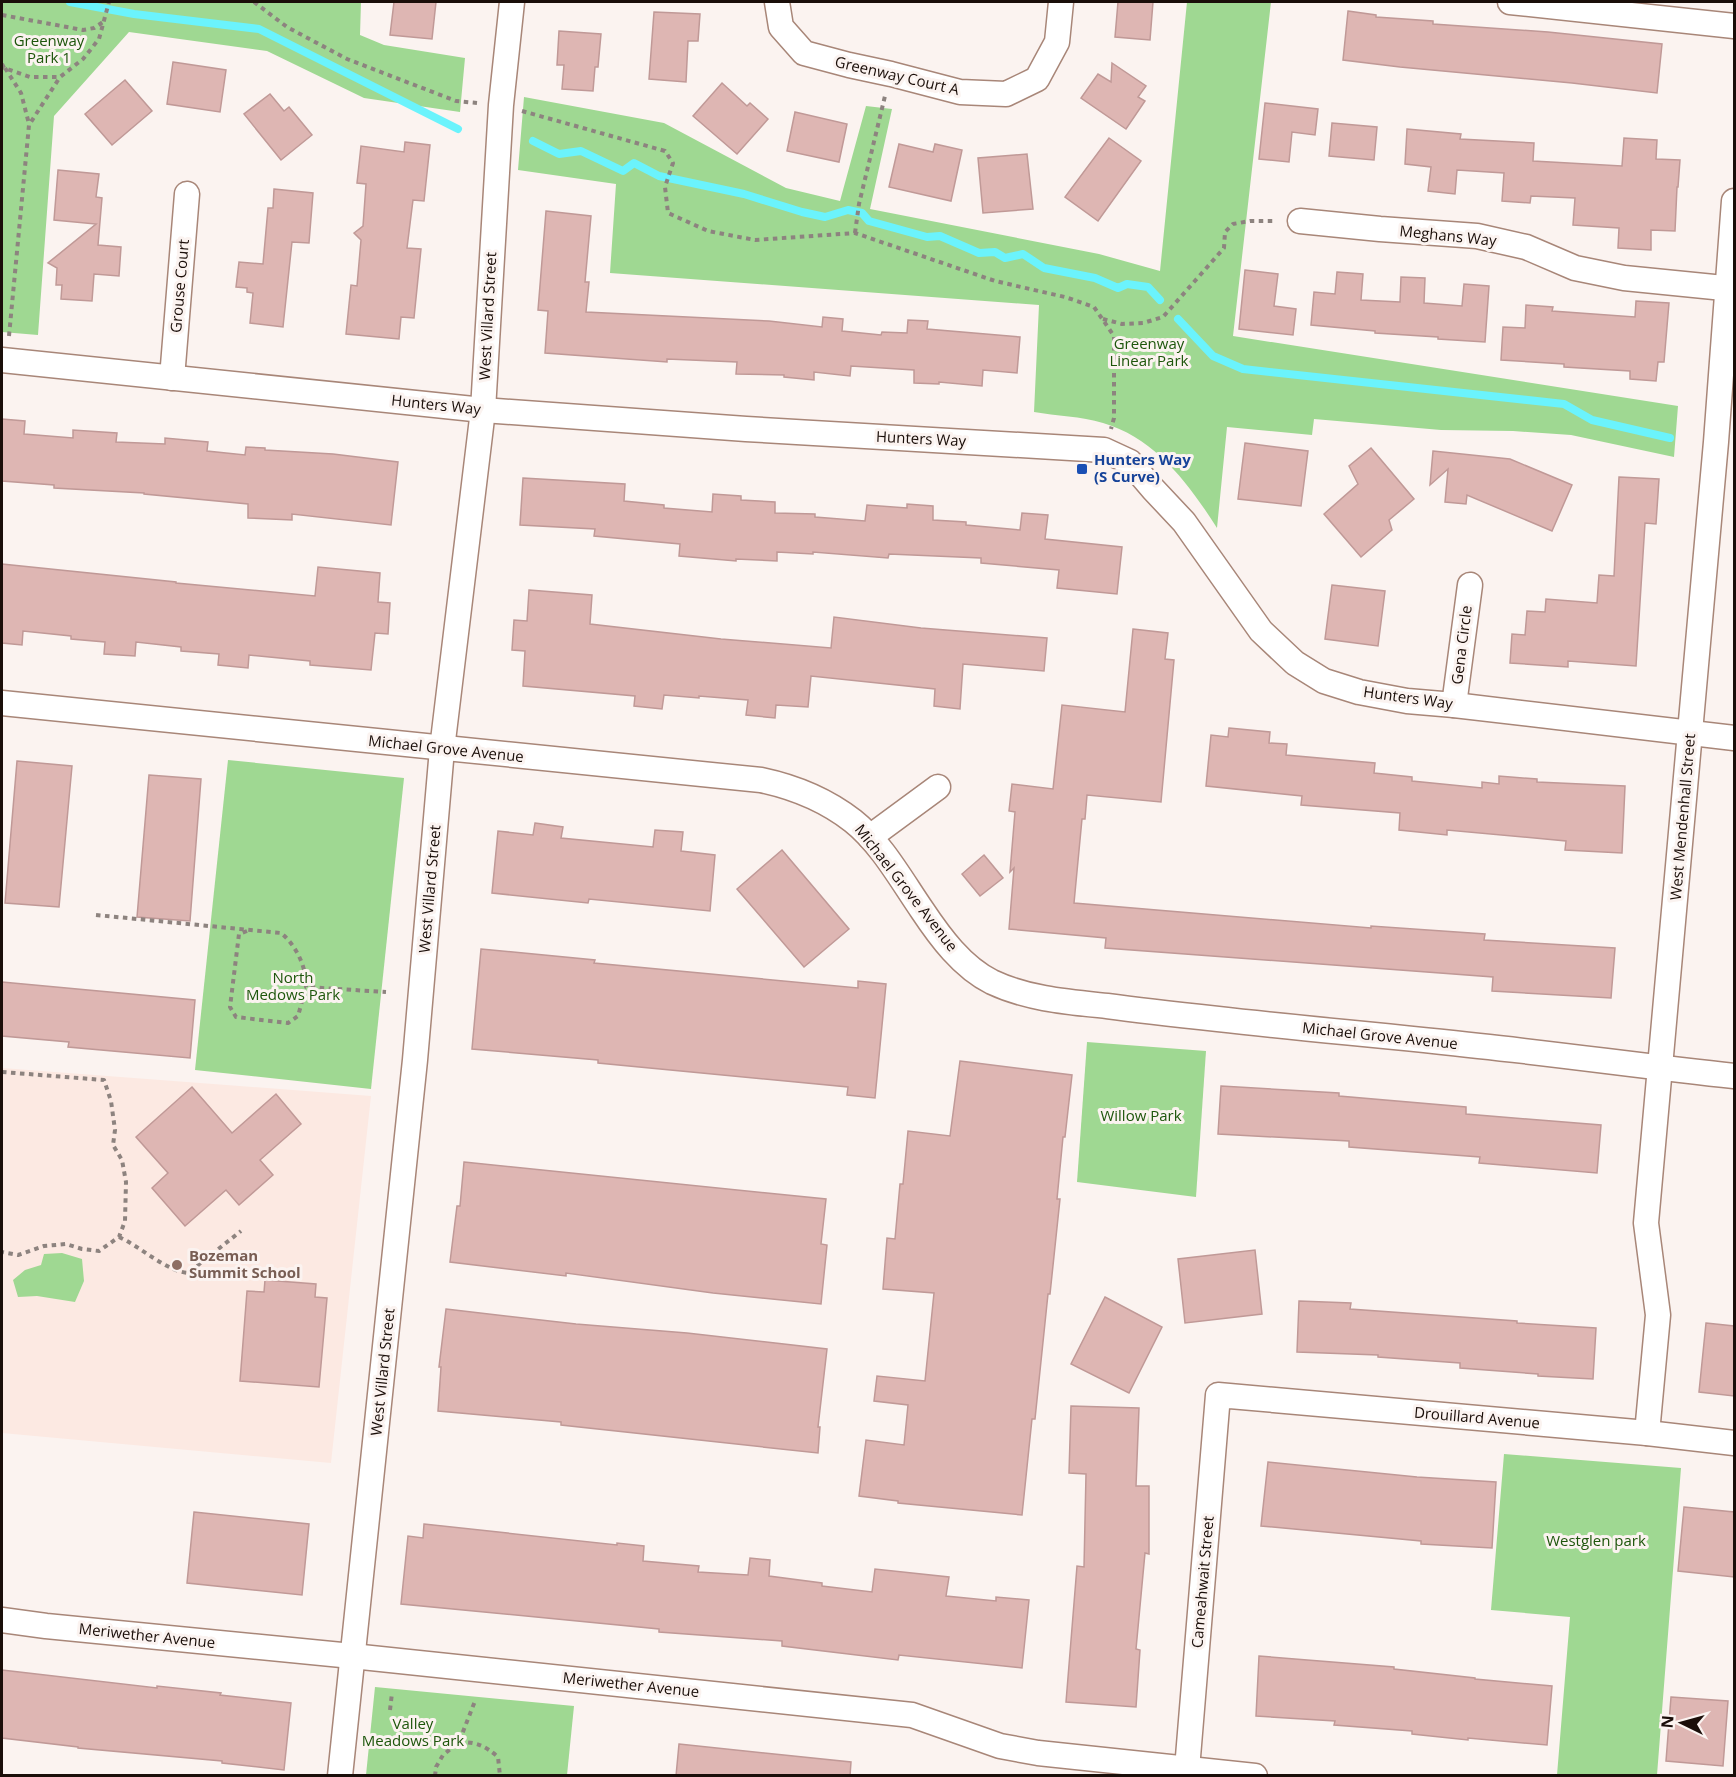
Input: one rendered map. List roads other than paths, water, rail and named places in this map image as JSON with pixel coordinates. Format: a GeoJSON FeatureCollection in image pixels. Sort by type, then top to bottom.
{"type":"FeatureCollection","features":[{"type":"Feature","properties":{"kind":"street","name":"West Villard Street"},"geometry":{"type":"LineString","coordinates":[[340,1776],[415,1060],[442,749],[483,410],[501,105],[512,2]]}},
{"type":"Feature","properties":{"kind":"street","name":"Greenway Court A"},"geometry":{"type":"LineString","coordinates":[[777,2],[781,27],[804,53],[960,92],[1006,94],[1037,79],[1057,42],[1061,2]]}},
{"type":"Feature","properties":{"kind":"street"},"geometry":{"type":"LineString","coordinates":[[1510,2],[1734,26]]}},
{"type":"Feature","properties":{"kind":"street","name":"Grouse Court"},"geometry":{"type":"LineString","coordinates":[[172,378],[188,194]]}},
{"type":"Feature","properties":{"kind":"street","name":"West Mendenhall Street"},"geometry":{"type":"LineString","coordinates":[[1647,1433],[1658,1315],[1646,1223],[1731,289],[1734,201]]}},
{"type":"Feature","properties":{"kind":"street","name":"Meghans Way"},"geometry":{"type":"LineString","coordinates":[[1300,221],[1477,237],[1526,247],[1575,268],[1624,278],[1731,289]]}},
{"type":"Feature","properties":{"kind":"street","name":"Hunters Way"},"geometry":{"type":"LineString","coordinates":[[4,360],[483,410],[746,429],[1104,450],[1130,462],[1184,522],[1261,630],[1295,663],[1324,681],[1359,692],[1407,701],[1734,738]]}},
{"type":"Feature","properties":{"kind":"street","name":"Gena Circle"},"geometry":{"type":"LineString","coordinates":[[1454,705],[1470,585]]}},
{"type":"Feature","properties":{"kind":"street","name":"Michael Grove Avenue"},"geometry":{"type":"LineString","coordinates":[[2,703],[761,780],[785,785],[808,794],[854,821],[870,837],[949,946],[975,971],[991,981],[1023,994],[1243,1022],[1480,1046],[1734,1076]]}},
{"type":"Feature","properties":{"kind":"street"},"geometry":{"type":"LineString","coordinates":[[870,837],[938,787]]}},
{"type":"Feature","properties":{"kind":"street","name":"Drouillard Avenue"},"geometry":{"type":"LineString","coordinates":[[1218,1395],[1647,1433],[1734,1443]]}},
{"type":"Feature","properties":{"kind":"street","name":"Cameahwait Street"},"geometry":{"type":"LineString","coordinates":[[1187,1769],[1218,1395]]}},
{"type":"Feature","properties":{"kind":"street","name":"Meriwether Avenue"},"geometry":{"type":"LineString","coordinates":[[2,1620],[912,1715],[1000,1746],[1038,1753],[1255,1776]]}},
{"type":"Feature","properties":{"kind":"waterway"},"geometry":{"type":"LineString","coordinates":[[70,2],[134,14],[259,29],[458,129]]}},
{"type":"Feature","properties":{"kind":"waterway"},"geometry":{"type":"LineString","coordinates":[[533,141],[559,154],[581,151],[623,171],[634,163],[659,176],[744,194],[802,212],[825,217],[848,210],[862,213],[869,221],[927,237],[940,236],[979,253],[995,252],[1005,258],[1023,254],[1044,268],[1095,278],[1118,288],[1127,284],[1148,287],[1160,300]]}},
{"type":"Feature","properties":{"kind":"waterway"},"geometry":{"type":"LineString","coordinates":[[1178,319],[1213,356],[1243,369],[1564,404],[1592,420],[1670,438]]}},
{"type":"Feature","properties":{"kind":"place","name":"Hunters Way (S Curve)"},"geometry":{"type":"Point","coordinates":[1082,469]}},
{"type":"Feature","properties":{"kind":"place","name":"Bozeman Summit School"},"geometry":{"type":"Point","coordinates":[177,1265]}},
{"type":"Feature","properties":{"kind":"park label","name":"Greenway Park 1"},"geometry":{"type":"Point","coordinates":[49,50]}},
{"type":"Feature","properties":{"kind":"park label","name":"Greenway Linear Park"},"geometry":{"type":"Point","coordinates":[1149,352]}},
{"type":"Feature","properties":{"kind":"park label","name":"North Medows Park"},"geometry":{"type":"Point","coordinates":[293,986]}},
{"type":"Feature","properties":{"kind":"park label","name":"Willow Park"},"geometry":{"type":"Point","coordinates":[1141,1116]}},
{"type":"Feature","properties":{"kind":"park label","name":"Westglen park"},"geometry":{"type":"Point","coordinates":[1596,1541]}},
{"type":"Feature","properties":{"kind":"park label","name":"Valley Meadows Park"},"geometry":{"type":"Point","coordinates":[413,1732]}}]}
